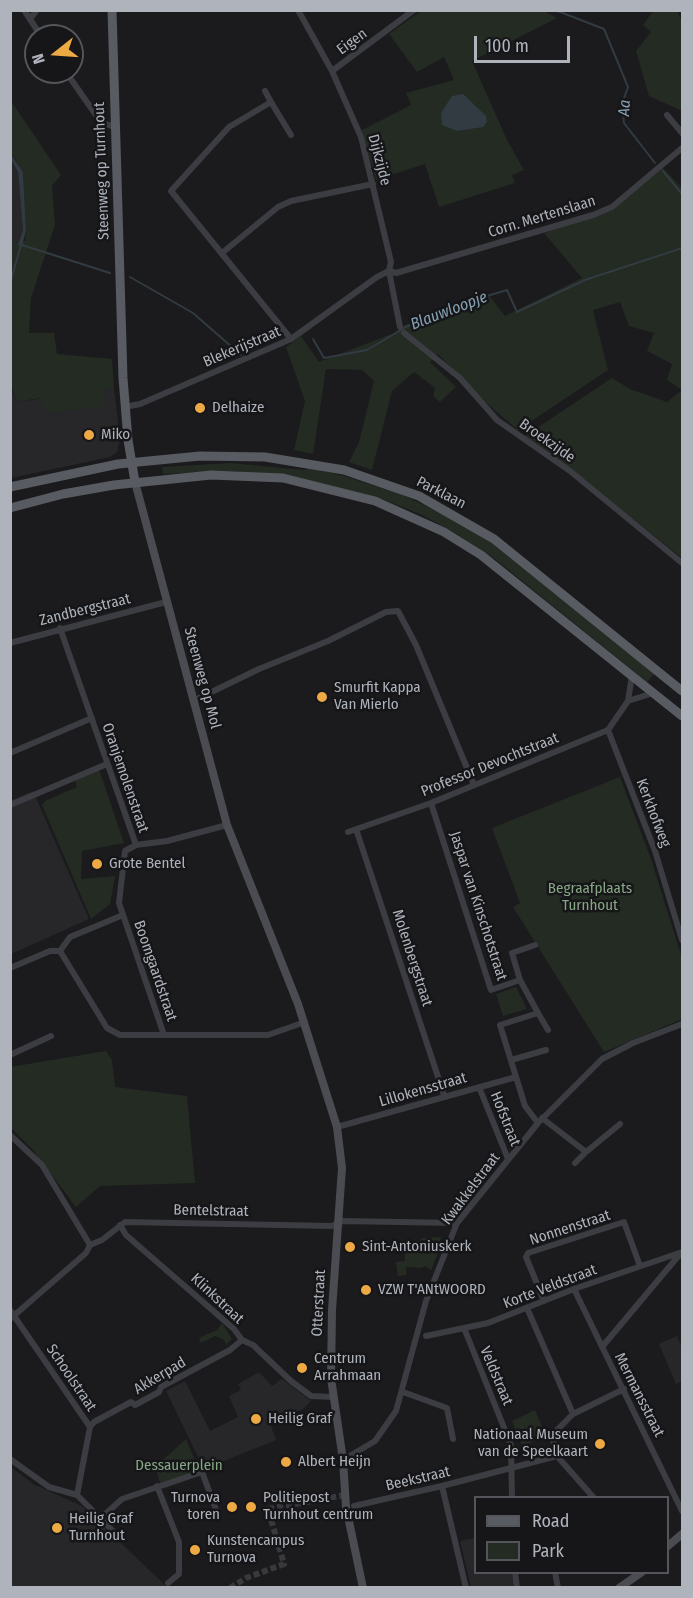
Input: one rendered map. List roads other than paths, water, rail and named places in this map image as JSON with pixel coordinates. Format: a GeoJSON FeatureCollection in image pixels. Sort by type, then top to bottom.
{"type":"FeatureCollection","features":[{"type":"Feature","properties":{"kind":"main road","name":"Steenweg op Turnhout"},"geometry":{"type":"LineString","coordinates":[[112,10],[122,330]]}},
{"type":"Feature","properties":{"kind":"main road","name":"Steenweg op Mol"},"geometry":{"type":"LineString","coordinates":[[122,330],[125,407],[135,482]]}},
{"type":"Feature","properties":{"kind":"main road","name":"Parklaan"},"geometry":{"type":"LineString","coordinates":[[10,487],[57,475],[132,463],[230,455],[300,461],[344,470],[419,496],[494,539],[682,691]]}},
{"type":"Feature","properties":{"kind":"main road"},"geometry":{"type":"LineString","coordinates":[[10,508],[63,494],[191,475],[283,478],[375,501],[444,532],[481,555],[682,716]]}},
{"type":"Feature","properties":{"kind":"street"},"geometry":{"type":"LineString","coordinates":[[24,10],[33,24]]}},
{"type":"Feature","properties":{"kind":"street"},"geometry":{"type":"LineString","coordinates":[[30,19],[37,10]]}},
{"type":"Feature","properties":{"kind":"street","name":"Dijkzijde"},"geometry":{"type":"LineString","coordinates":[[298,10],[332,71],[361,137],[391,262],[389,271],[402,330]]}},
{"type":"Feature","properties":{"kind":"street","name":"Eigen"},"geometry":{"type":"LineString","coordinates":[[332,71],[414,10]]}},
{"type":"Feature","properties":{"kind":"street"},"geometry":{"type":"LineString","coordinates":[[74,84],[98,118],[105,124],[116,127]]}},
{"type":"Feature","properties":{"kind":"street"},"geometry":{"type":"LineString","coordinates":[[265,92],[291,135]]}},
{"type":"Feature","properties":{"kind":"street"},"geometry":{"type":"LineString","coordinates":[[271,102],[227,125],[171,191],[291,339]]}},
{"type":"Feature","properties":{"kind":"street"},"geometry":{"type":"LineString","coordinates":[[667,115],[682,133]]}},
{"type":"Feature","properties":{"kind":"street","name":"Corn. Mertenslaan"},"geometry":{"type":"LineString","coordinates":[[389,271],[396,273],[593,215],[618,202],[682,148]]}},
{"type":"Feature","properties":{"kind":"street"},"geometry":{"type":"LineString","coordinates":[[222,253],[278,207],[291,201],[373,184]]}},
{"type":"Feature","properties":{"kind":"street","name":"Blekerijstraat"},"geometry":{"type":"LineString","coordinates":[[125,407],[140,404],[291,339],[377,277],[389,271]]}},
{"type":"Feature","properties":{"kind":"street","name":"Broekzijde"},"geometry":{"type":"LineString","coordinates":[[402,330],[460,378],[497,420],[570,471],[682,563]]}},
{"type":"Feature","properties":{"kind":"street","name":"Steenweg op Mol"},"geometry":{"type":"LineString","coordinates":[[135,482],[227,825],[305,1022]]}},
{"type":"Feature","properties":{"kind":"street","name":"Zandbergstraat"},"geometry":{"type":"LineString","coordinates":[[10,643],[166,602]]}},
{"type":"Feature","properties":{"kind":"street"},"geometry":{"type":"LineString","coordinates":[[193,701],[259,669],[328,641],[386,612],[398,611],[416,645],[474,785]]}},
{"type":"Feature","properties":{"kind":"street","name":"Oranjemolenstraat"},"geometry":{"type":"LineString","coordinates":[[60,628],[136,845],[167,841],[227,825]]}},
{"type":"Feature","properties":{"kind":"street"},"geometry":{"type":"LineString","coordinates":[[608,730],[628,701],[632,674]]}},
{"type":"Feature","properties":{"kind":"street"},"geometry":{"type":"LineString","coordinates":[[628,701],[643,694],[655,693]]}},
{"type":"Feature","properties":{"kind":"street"},"geometry":{"type":"LineString","coordinates":[[10,753],[92,718]]}},
{"type":"Feature","properties":{"kind":"street","name":"Professor Devochtstraat"},"geometry":{"type":"LineString","coordinates":[[348,832],[431,803],[608,730]]}},
{"type":"Feature","properties":{"kind":"street","name":"Kerkhofweg"},"geometry":{"type":"LineString","coordinates":[[608,730],[655,851],[682,940]]}},
{"type":"Feature","properties":{"kind":"street"},"geometry":{"type":"LineString","coordinates":[[10,805],[107,764]]}},
{"type":"Feature","properties":{"kind":"street","name":"Jaspar van Kinschotstraat"},"geometry":{"type":"LineString","coordinates":[[431,803],[492,990],[520,980]]}},
{"type":"Feature","properties":{"kind":"street","name":"Molenbergstraat"},"geometry":{"type":"LineString","coordinates":[[356,829],[444,1095]]}},
{"type":"Feature","properties":{"kind":"street","name":"Boomgaardstraat"},"geometry":{"type":"LineString","coordinates":[[136,845],[125,851],[119,903],[164,1035]]}},
{"type":"Feature","properties":{"kind":"street","name":"Boomgaardstraat"},"geometry":{"type":"LineString","coordinates":[[60,951],[70,936],[123,915]]}},
{"type":"Feature","properties":{"kind":"street","name":"Jaspar van Kinschotstraat"},"geometry":{"type":"LineString","coordinates":[[536,945],[512,953],[520,980],[548,1030]]}},
{"type":"Feature","properties":{"kind":"street","name":"Boomgaardstraat"},"geometry":{"type":"LineString","coordinates":[[10,968],[50,951],[60,951]]}},
{"type":"Feature","properties":{"kind":"street","name":"Boomgaardstraat"},"geometry":{"type":"LineString","coordinates":[[60,951],[107,1028],[125,1036],[268,1035],[305,1022]]}},
{"type":"Feature","properties":{"kind":"street"},"geometry":{"type":"LineString","coordinates":[[538,1013],[500,1025],[525,1106],[540,1121],[586,1152]]}},
{"type":"Feature","properties":{"kind":"street","name":"Otterstraat"},"geometry":{"type":"LineString","coordinates":[[305,1022],[338,1128],[342,1168],[330,1354],[333,1397],[343,1460],[346,1508],[363,1587]]}},
{"type":"Feature","properties":{"kind":"street","name":"Kwakkelstraat"},"geometry":{"type":"LineString","coordinates":[[343,1460],[375,1441],[391,1420],[404,1392],[423,1312],[457,1222],[540,1121],[602,1059],[633,1043],[682,1024]]}},
{"type":"Feature","properties":{"kind":"street"},"geometry":{"type":"LineString","coordinates":[[10,1055],[51,1036]]}},
{"type":"Feature","properties":{"kind":"street"},"geometry":{"type":"LineString","coordinates":[[511,1062],[546,1050]]}},
{"type":"Feature","properties":{"kind":"street","name":"Lillokensstraat"},"geometry":{"type":"LineString","coordinates":[[338,1128],[444,1095],[516,1077]]}},
{"type":"Feature","properties":{"kind":"street","name":"Hofstraat"},"geometry":{"type":"LineString","coordinates":[[479,1087],[508,1159]]}},
{"type":"Feature","properties":{"kind":"street"},"geometry":{"type":"LineString","coordinates":[[575,1163],[620,1124]]}},
{"type":"Feature","properties":{"kind":"street"},"geometry":{"type":"LineString","coordinates":[[10,1135],[42,1165],[90,1245]]}},
{"type":"Feature","properties":{"kind":"street","name":"Bentelstraat"},"geometry":{"type":"LineString","coordinates":[[12,1315],[86,1253],[90,1245],[102,1240],[124,1222],[332,1226],[341,1221],[457,1222]]}},
{"type":"Feature","properties":{"kind":"street","name":"Nonnenstraat"},"geometry":{"type":"LineString","coordinates":[[544,1301],[526,1257],[528,1253],[624,1222],[640,1266]]}},
{"type":"Feature","properties":{"kind":"street","name":"Klinkstraat"},"geometry":{"type":"LineString","coordinates":[[120,1225],[126,1235],[234,1329],[242,1340],[253,1345],[311,1396],[333,1397]]}},
{"type":"Feature","properties":{"kind":"street"},"geometry":{"type":"LineString","coordinates":[[602,1347],[682,1252]]}},
{"type":"Feature","properties":{"kind":"street","name":"Korte Veldstraat"},"geometry":{"type":"LineString","coordinates":[[426,1335],[488,1323],[574,1289],[682,1252]]}},
{"type":"Feature","properties":{"kind":"street","name":"Mermansstraat"},"geometry":{"type":"LineString","coordinates":[[574,1289],[682,1511]]}},
{"type":"Feature","properties":{"kind":"street"},"geometry":{"type":"LineString","coordinates":[[527,1308],[573,1414]]}},
{"type":"Feature","properties":{"kind":"street","name":"Schoolstraat"},"geometry":{"type":"LineString","coordinates":[[12,1315],[90,1427],[77,1495]]}},
{"type":"Feature","properties":{"kind":"street","name":"Veldstraat"},"geometry":{"type":"LineString","coordinates":[[464,1328],[511,1445],[512,1496]]}},
{"type":"Feature","properties":{"kind":"street","name":"Akkerpad"},"geometry":{"type":"LineString","coordinates":[[90,1427],[94,1422],[131,1402],[135,1405],[159,1392],[161,1387],[230,1350],[242,1340]]}},
{"type":"Feature","properties":{"kind":"street"},"geometry":{"type":"LineString","coordinates":[[593,1496],[557,1456],[552,1435],[573,1414],[624,1389]]}},
{"type":"Feature","properties":{"kind":"street"},"geometry":{"type":"LineString","coordinates":[[404,1392],[447,1408],[453,1438]]}},
{"type":"Feature","properties":{"kind":"street","name":"Beekstraat"},"geometry":{"type":"LineString","coordinates":[[354,1506],[557,1456]]}},
{"type":"Feature","properties":{"kind":"street"},"geometry":{"type":"LineString","coordinates":[[10,1459],[49,1487],[77,1495],[117,1535]]}},
{"type":"Feature","properties":{"kind":"street"},"geometry":{"type":"LineString","coordinates":[[100,1518],[122,1499],[202,1472],[218,1515]]}},
{"type":"Feature","properties":{"kind":"street"},"geometry":{"type":"LineString","coordinates":[[157,1486],[178,1542],[179,1574],[168,1583]]}},
{"type":"Feature","properties":{"kind":"street"},"geometry":{"type":"LineString","coordinates":[[442,1486],[466,1587]]}},
{"type":"Feature","properties":{"kind":"street"},"geometry":{"type":"LineString","coordinates":[[669,1545],[682,1534]]}},
{"type":"Feature","properties":{"kind":"street"},"geometry":{"type":"LineString","coordinates":[[619,1587],[639,1574]]}},
{"type":"Feature","properties":{"kind":"waterway","name":"Aa"},"geometry":{"type":"LineString","coordinates":[[555,10],[604,29],[628,87],[622,104],[624,123],[655,163]]}},
{"type":"Feature","properties":{"kind":"waterway","name":"Aa"},"geometry":{"type":"LineString","coordinates":[[663,171],[682,194]]}},
{"type":"Feature","properties":{"kind":"waterway","name":"Blauwloopje"},"geometry":{"type":"LineString","coordinates":[[10,283],[21,245]]}},
{"type":"Feature","properties":{"kind":"waterway","name":"Blauwloopje"},"geometry":{"type":"LineString","coordinates":[[22,245],[110,273]]}},
{"type":"Feature","properties":{"kind":"waterway","name":"Blauwloopje"},"geometry":{"type":"LineString","coordinates":[[313,339],[324,358],[367,350],[406,327],[457,305],[507,290],[517,312],[585,280],[682,248]]}},
{"type":"Feature","properties":{"kind":"waterway","name":"Blauwloopje"},"geometry":{"type":"LineString","coordinates":[[130,277],[193,313],[241,355]]}},
{"type":"Feature","properties":{"kind":"tunnel"},"geometry":{"type":"LineString","coordinates":[[230,1588],[246,1578],[284,1564],[268,1509],[345,1495]]}},
{"type":"Feature","properties":{"kind":"place","name":"Delhaize"},"geometry":{"type":"Point","coordinates":[200,408]}},
{"type":"Feature","properties":{"kind":"place","name":"Miko"},"geometry":{"type":"Point","coordinates":[89,435]}},
{"type":"Feature","properties":{"kind":"place","name":"Smurfit Kappa Van Mierlo"},"geometry":{"type":"Point","coordinates":[322,697]}},
{"type":"Feature","properties":{"kind":"place","name":"Grote Bentel"},"geometry":{"type":"Point","coordinates":[97,864]}},
{"type":"Feature","properties":{"kind":"place","name":"Sint-Antoniuskerk"},"geometry":{"type":"Point","coordinates":[350,1247]}},
{"type":"Feature","properties":{"kind":"place","name":"VZW T'ANtWOORD"},"geometry":{"type":"Point","coordinates":[366,1290]}},
{"type":"Feature","properties":{"kind":"place","name":"Centrum Arrahmaan"},"geometry":{"type":"Point","coordinates":[302,1368]}},
{"type":"Feature","properties":{"kind":"place","name":"Heilig Graf"},"geometry":{"type":"Point","coordinates":[256,1419]}},
{"type":"Feature","properties":{"kind":"place","name":"Nationaal Museum van de Speelkaart"},"geometry":{"type":"Point","coordinates":[600,1444]}},
{"type":"Feature","properties":{"kind":"place","name":"Albert Heijn"},"geometry":{"type":"Point","coordinates":[286,1462]}},
{"type":"Feature","properties":{"kind":"place","name":"Turnova toren"},"geometry":{"type":"Point","coordinates":[232,1507]}},
{"type":"Feature","properties":{"kind":"place","name":"Politiepost Turnhout centrum"},"geometry":{"type":"Point","coordinates":[251,1507]}},
{"type":"Feature","properties":{"kind":"place","name":"Heilig Graf Turnhout"},"geometry":{"type":"Point","coordinates":[57,1528]}},
{"type":"Feature","properties":{"kind":"place","name":"Kunstencampus Turnova"},"geometry":{"type":"Point","coordinates":[195,1550]}},
{"type":"Feature","properties":{"kind":"park label","name":"Begraafplaats Turnhout"},"geometry":{"type":"Point","coordinates":[590,898]}},
{"type":"Feature","properties":{"kind":"park label","name":"Dessauerplein"},"geometry":{"type":"Point","coordinates":[179,1466]}}]}
